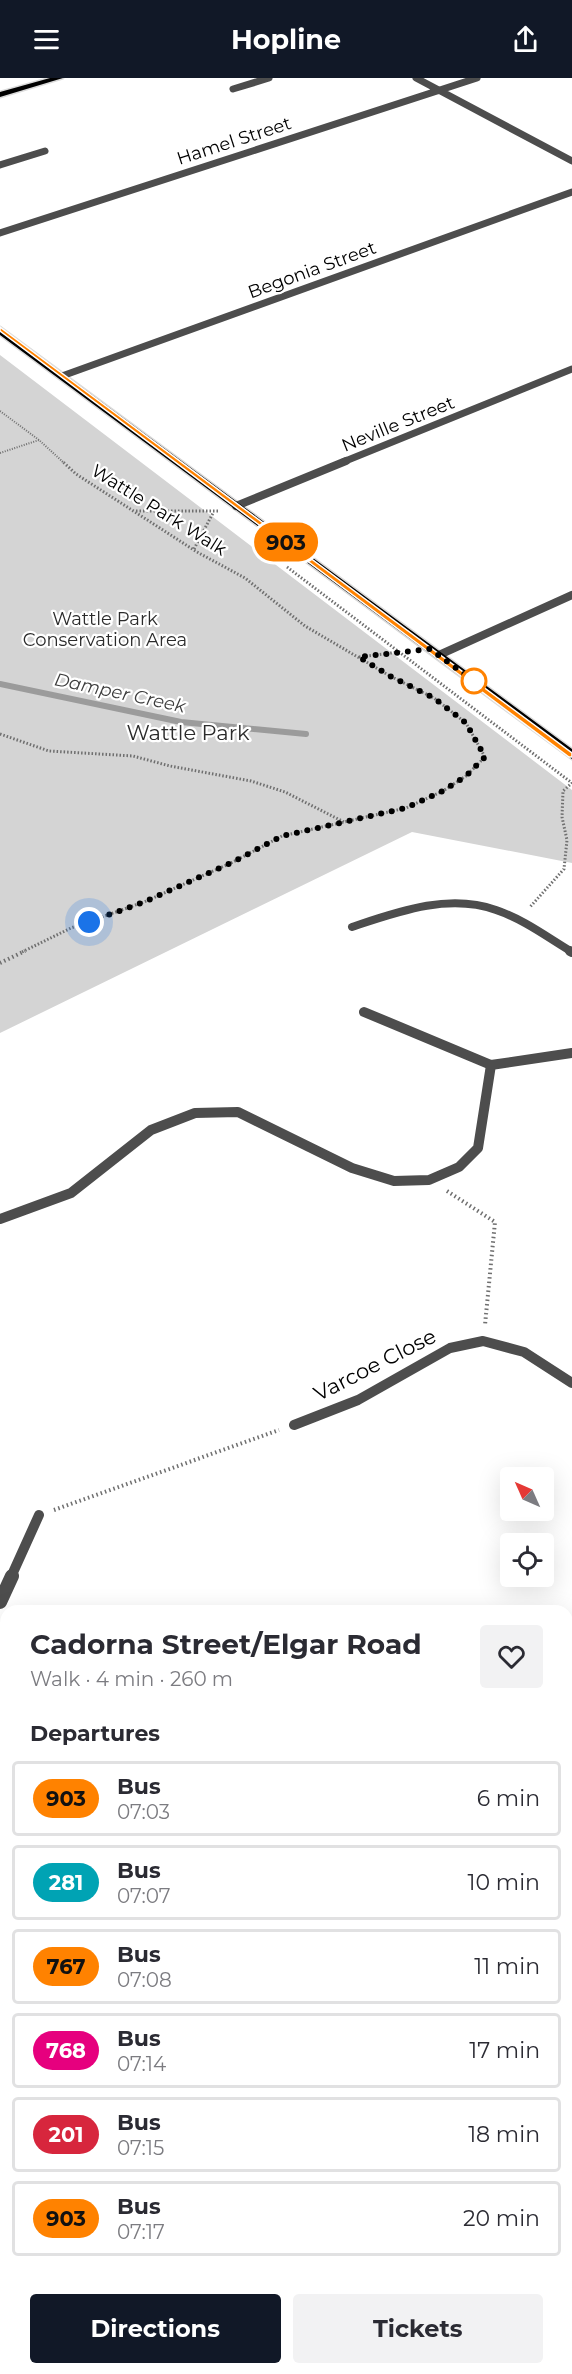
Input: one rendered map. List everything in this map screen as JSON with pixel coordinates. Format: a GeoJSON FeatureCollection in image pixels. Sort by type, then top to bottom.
{"type":"FeatureCollection","features":[{"type":"Feature","properties":{"kind":"main road"},"geometry":{"type":"LineString","coordinates":[[0,95],[58,78]]}},
{"type":"Feature","properties":{"kind":"main road"},"geometry":{"type":"LineString","coordinates":[[0,330],[572,755]]}},
{"type":"Feature","properties":{"kind":"street"},"geometry":{"type":"LineString","coordinates":[[232,89],[269,78]]}},
{"type":"Feature","properties":{"kind":"street"},"geometry":{"type":"LineString","coordinates":[[416,78],[572,161]]}},
{"type":"Feature","properties":{"kind":"street","name":"Hamel Street"},"geometry":{"type":"LineString","coordinates":[[0,233],[477,78]]}},
{"type":"Feature","properties":{"kind":"street"},"geometry":{"type":"LineString","coordinates":[[0,165],[45,151]]}},
{"type":"Feature","properties":{"kind":"street","name":"Begonia Street"},"geometry":{"type":"LineString","coordinates":[[62,376],[572,192]]}},
{"type":"Feature","properties":{"kind":"street","name":"Neville Street"},"geometry":{"type":"LineString","coordinates":[[236,506],[572,369]]}},
{"type":"Feature","properties":{"kind":"street"},"geometry":{"type":"LineString","coordinates":[[434,652],[572,595]]}},
{"type":"Feature","properties":{"kind":"street"},"geometry":{"type":"LineString","coordinates":[[352,927],[410,909],[450,903],[488,908],[518,921],[572,952]]}},
{"type":"Feature","properties":{"kind":"street"},"geometry":{"type":"LineString","coordinates":[[364,1012],[491,1065],[572,1053]]}},
{"type":"Feature","properties":{"kind":"street"},"geometry":{"type":"LineString","coordinates":[[0,1219],[71,1193],[151,1130],[195,1113],[238,1112],[352,1168],[394,1181],[429,1180],[459,1167],[478,1148],[491,1065]]}},
{"type":"Feature","properties":{"kind":"street","name":"Varcoe Close"},"geometry":{"type":"LineString","coordinates":[[294,1425],[358,1400],[450,1348],[483,1341],[524,1352],[564,1375],[572,1383]]}},
{"type":"Feature","properties":{"kind":"street"},"geometry":{"type":"LineString","coordinates":[[0,1602],[39,1515]]}},
{"type":"Feature","properties":{"kind":"path","name":"Wattle Park Walk"},"geometry":{"type":"LineString","coordinates":[[0,411],[39,440],[76,474],[193,550],[245,578],[305,626],[390,676],[434,698],[466,723],[485,757],[466,776],[443,791],[406,808],[282,836],[220,868],[144,902],[71,928],[0,963]]}},
{"type":"Feature","properties":{"kind":"path"},"geometry":{"type":"LineString","coordinates":[[0,453],[39,440]]}},
{"type":"Feature","properties":{"kind":"path"},"geometry":{"type":"LineString","coordinates":[[135,511],[214,513],[236,506]]}},
{"type":"Feature","properties":{"kind":"path"},"geometry":{"type":"LineString","coordinates":[[214,513],[225,519]]}},
{"type":"Feature","properties":{"kind":"path"},"geometry":{"type":"LineString","coordinates":[[193,550],[214,513]]}},
{"type":"Feature","properties":{"kind":"path"},"geometry":{"type":"LineString","coordinates":[[279,561],[572,783],[563,791],[562,817],[567,840],[564,869],[518,921]]}},
{"type":"Feature","properties":{"kind":"path"},"geometry":{"type":"LineString","coordinates":[[359,657],[398,652],[434,652]]}},
{"type":"Feature","properties":{"kind":"path"},"geometry":{"type":"LineString","coordinates":[[0,734],[49,751],[133,756],[170,766],[251,781],[285,792],[345,822]]}},
{"type":"Feature","properties":{"kind":"path"},"geometry":{"type":"LineString","coordinates":[[429,1180],[495,1222],[483,1341]]}},
{"type":"Feature","properties":{"kind":"path"},"geometry":{"type":"LineString","coordinates":[[39,1515],[294,1425]]}},
{"type":"Feature","properties":{"kind":"green space","name":"Wattle Park"},"geometry":{"type":"Polygon","coordinates":[[[0,355],[572,790],[572,863],[412,832],[0,1033],[0,355]]]}},
{"type":"Feature","properties":{"kind":"waterway","name":"Damper Creek"},"geometry":{"type":"LineString","coordinates":[[0,684],[181,722],[306,734]]}},
{"type":"Feature","properties":{"kind":"bus line","name":"903"},"geometry":{"type":"LineString","coordinates":[[0,330],[572,755]]}},
{"type":"Feature","properties":{"kind":"route"},"geometry":{"type":"LineString","coordinates":[[89,922],[144,902],[231,863],[282,836],[406,808],[443,791],[466,776],[485,757],[466,723],[434,698],[390,676],[359,657],[430,649],[478,684],[474,681]]}},
{"type":"Feature","properties":{"kind":"park label","name":"Wattle Park Conservation Area"},"geometry":{"type":"Point","coordinates":[105,629]}}]}
